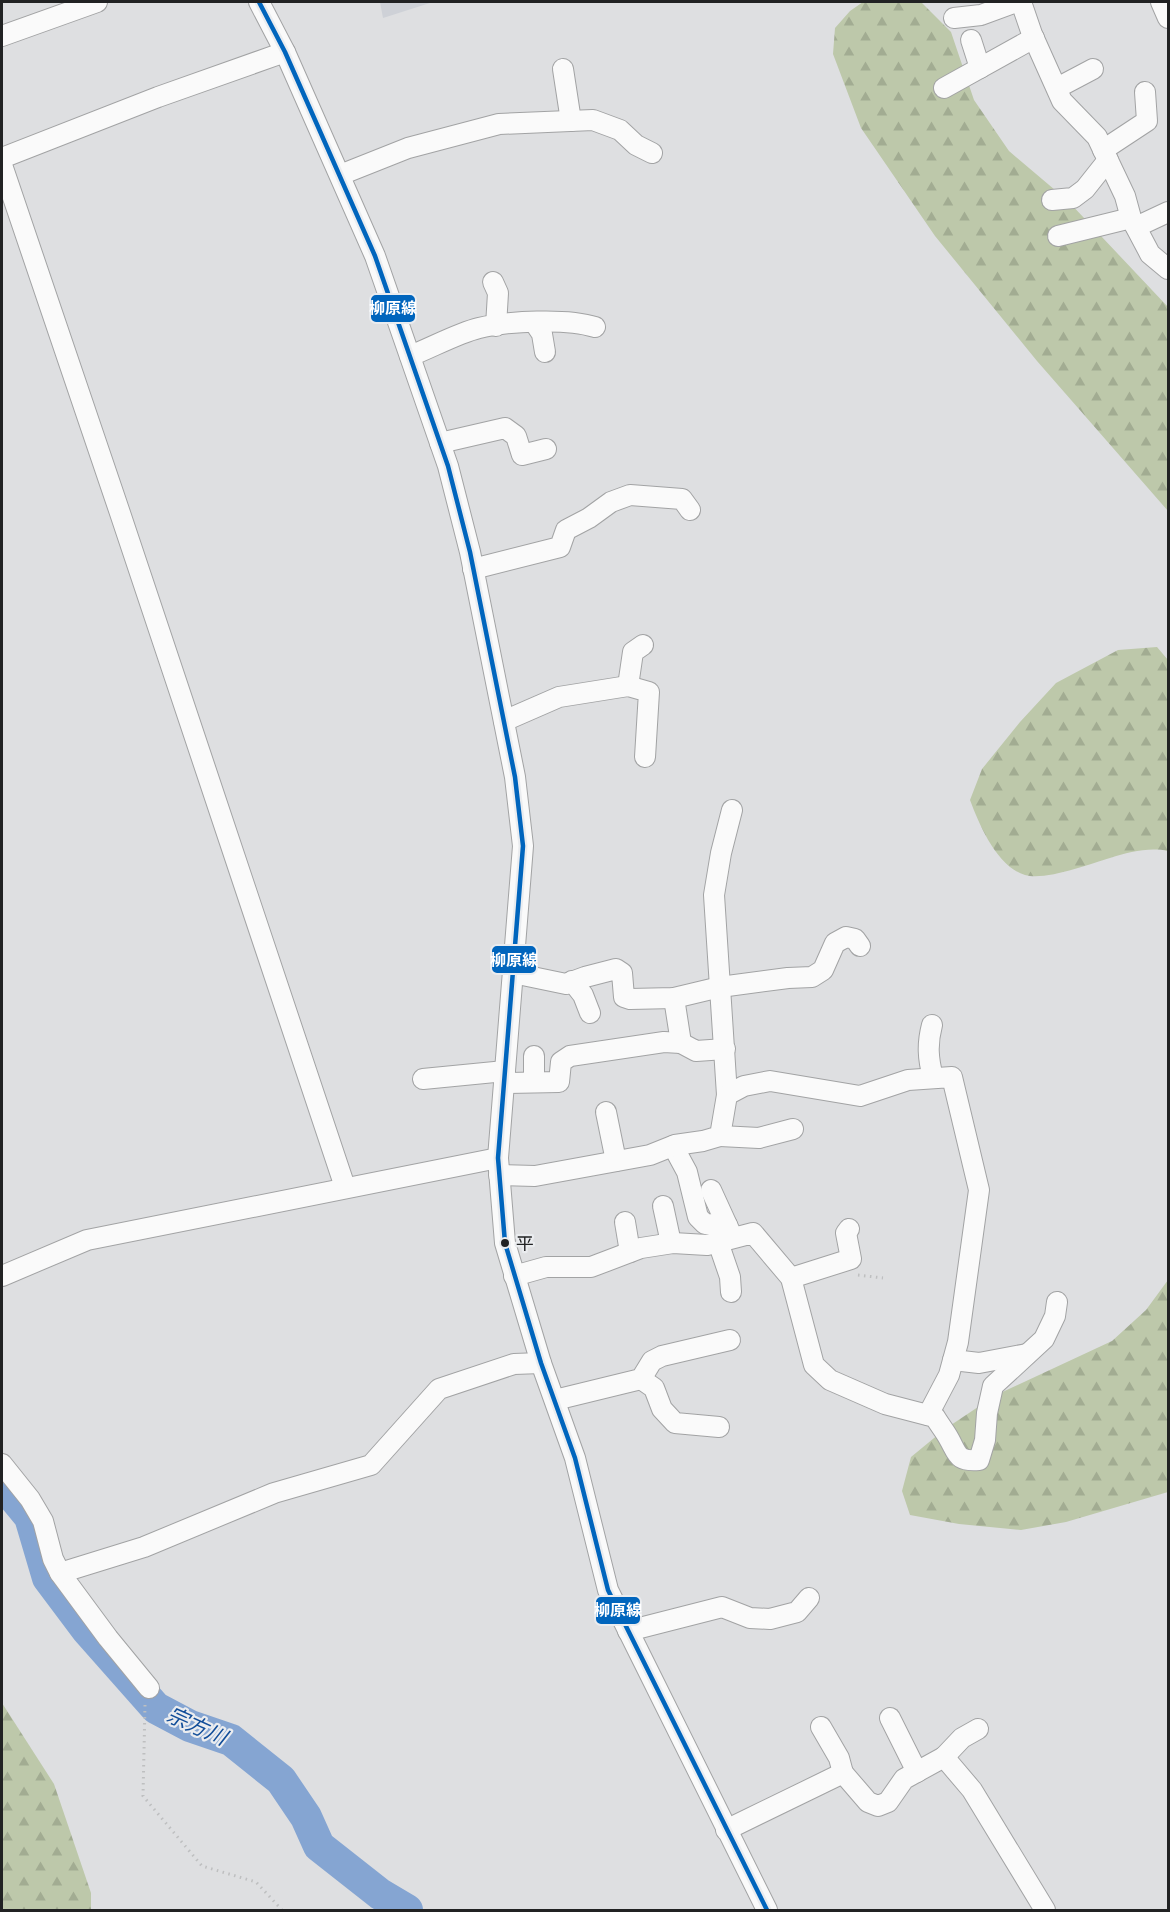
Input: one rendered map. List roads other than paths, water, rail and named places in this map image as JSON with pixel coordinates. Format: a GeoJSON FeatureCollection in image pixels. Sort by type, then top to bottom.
{"type":"FeatureCollection","features":[{"type":"Feature","properties":{"kind":"street"},"geometry":{"type":"LineString","coordinates":[[2,36],[97,2]]}},
{"type":"Feature","properties":{"kind":"street"},"geometry":{"type":"LineString","coordinates":[[259,2],[285,52],[375,256],[448,466],[473,569],[504,721],[515,777],[524,846],[498,1166],[505,1242],[514,1276],[541,1363],[575,1458],[608,1590],[766,1911]]}},
{"type":"Feature","properties":{"kind":"street"},"geometry":{"type":"LineString","coordinates":[[954,18],[981,15],[1016,2]]}},
{"type":"Feature","properties":{"kind":"street"},"geometry":{"type":"LineString","coordinates":[[1021,2],[1062,101],[1097,137],[1125,196],[1133,223],[1150,254],[1168,269]]}},
{"type":"Feature","properties":{"kind":"street"},"geometry":{"type":"LineString","coordinates":[[1161,2],[1168,18]]}},
{"type":"Feature","properties":{"kind":"street"},"geometry":{"type":"LineString","coordinates":[[944,88],[1034,38]]}},
{"type":"Feature","properties":{"kind":"street"},"geometry":{"type":"LineString","coordinates":[[971,40],[980,68]]}},
{"type":"Feature","properties":{"kind":"street"},"geometry":{"type":"LineString","coordinates":[[2,158],[158,97],[285,52]]}},
{"type":"Feature","properties":{"kind":"street"},"geometry":{"type":"LineString","coordinates":[[564,69],[571,122]]}},
{"type":"Feature","properties":{"kind":"street"},"geometry":{"type":"LineString","coordinates":[[1057,88],[1093,69]]}},
{"type":"Feature","properties":{"kind":"street"},"geometry":{"type":"LineString","coordinates":[[1052,200],[1073,198],[1085,189],[1105,155],[1147,121],[1146,92]]}},
{"type":"Feature","properties":{"kind":"street"},"geometry":{"type":"LineString","coordinates":[[340,175],[408,148],[499,124],[592,120],[620,130],[636,145],[652,153]]}},
{"type":"Feature","properties":{"kind":"street"},"geometry":{"type":"LineString","coordinates":[[2,165],[345,1187]]}},
{"type":"Feature","properties":{"kind":"street"},"geometry":{"type":"LineString","coordinates":[[1059,236],[1133,223],[1168,212]]}},
{"type":"Feature","properties":{"kind":"street"},"geometry":{"type":"LineString","coordinates":[[493,282],[498,292],[496,326]]}},
{"type":"Feature","properties":{"kind":"street"},"geometry":{"type":"LineString","coordinates":[[410,356],[478,328],[534,322],[579,322],[595,327]]}},
{"type":"Feature","properties":{"kind":"street"},"geometry":{"type":"LineString","coordinates":[[534,322],[542,334],[545,352]]}},
{"type":"Feature","properties":{"kind":"street"},"geometry":{"type":"LineString","coordinates":[[440,443],[505,428],[516,436],[522,455],[546,449]]}},
{"type":"Feature","properties":{"kind":"street"},"geometry":{"type":"LineString","coordinates":[[473,569],[560,547],[566,530],[589,518],[611,501],[630,495],[682,499],[690,510]]}},
{"type":"Feature","properties":{"kind":"street"},"geometry":{"type":"LineString","coordinates":[[628,686],[633,652],[643,645]]}},
{"type":"Feature","properties":{"kind":"street"},"geometry":{"type":"LineString","coordinates":[[504,721],[559,697],[628,686],[649,692],[645,757]]}},
{"type":"Feature","properties":{"kind":"street"},"geometry":{"type":"LineString","coordinates":[[720,1136],[728,1095],[714,895],[721,853],[732,810]]}},
{"type":"Feature","properties":{"kind":"street"},"geometry":{"type":"LineString","coordinates":[[513,973],[566,984],[616,969],[622,973],[624,997],[630,999],[674,998],[720,987],[812,977],[823,970],[835,943],[846,937],[855,939],[860,946]]}},
{"type":"Feature","properties":{"kind":"street"},"geometry":{"type":"LineString","coordinates":[[573,981],[583,995],[590,1013]]}},
{"type":"Feature","properties":{"kind":"street"},"geometry":{"type":"LineString","coordinates":[[674,998],[681,1043]]}},
{"type":"Feature","properties":{"kind":"street"},"geometry":{"type":"LineString","coordinates":[[932,1025],[928,1039],[928,1058],[933,1077]]}},
{"type":"Feature","properties":{"kind":"street"},"geometry":{"type":"LineString","coordinates":[[423,1079],[504,1077],[534,1082],[559,1082],[561,1062],[570,1056],[664,1042],[681,1043],[696,1051],[725,1049]]}},
{"type":"Feature","properties":{"kind":"street"},"geometry":{"type":"LineString","coordinates":[[534,1056],[534,1082]]}},
{"type":"Feature","properties":{"kind":"street"},"geometry":{"type":"LineString","coordinates":[[728,1095],[744,1086],[770,1081],[860,1096],[908,1080],[952,1077],[979,1190],[958,1342],[949,1375],[928,1415]]}},
{"type":"Feature","properties":{"kind":"street"},"geometry":{"type":"LineString","coordinates":[[606,1112],[616,1161]]}},
{"type":"Feature","properties":{"kind":"street"},"geometry":{"type":"LineString","coordinates":[[2,1276],[87,1240],[345,1187],[498,1166],[535,1176],[650,1155],[673,1146],[720,1136],[759,1138],[793,1129]]}},
{"type":"Feature","properties":{"kind":"street"},"geometry":{"type":"LineString","coordinates":[[673,1146],[687,1172],[698,1217],[705,1224],[726,1235]]}},
{"type":"Feature","properties":{"kind":"street"},"geometry":{"type":"LineString","coordinates":[[711,1190],[726,1235],[731,1292]]}},
{"type":"Feature","properties":{"kind":"street"},"geometry":{"type":"LineString","coordinates":[[663,1206],[671,1243]]}},
{"type":"Feature","properties":{"kind":"street"},"geometry":{"type":"LineString","coordinates":[[625,1221],[630,1252]]}},
{"type":"Feature","properties":{"kind":"street"},"geometry":{"type":"LineString","coordinates":[[791,1278],[851,1259],[846,1233],[849,1229]]}},
{"type":"Feature","properties":{"kind":"street"},"geometry":{"type":"LineString","coordinates":[[514,1276],[546,1267],[591,1267],[641,1248],[671,1243],[707,1245],[726,1235],[753,1233],[791,1278],[814,1365],[831,1380],[885,1404],[935,1417],[949,1438],[957,1456],[967,1461],[979,1460],[985,1440],[987,1413],[993,1386],[1044,1339],[1055,1316],[1057,1302]]}},
{"type":"Feature","properties":{"kind":"street"},"geometry":{"type":"LineString","coordinates":[[555,1401],[641,1378],[652,1361],[662,1356],[730,1340]]}},
{"type":"Feature","properties":{"kind":"street"},"geometry":{"type":"LineString","coordinates":[[953,1359],[979,1363],[1027,1354]]}},
{"type":"Feature","properties":{"kind":"street"},"geometry":{"type":"LineString","coordinates":[[60,1573],[144,1547],[274,1494],[371,1465],[439,1389],[514,1364],[541,1363]]}},
{"type":"Feature","properties":{"kind":"street"},"geometry":{"type":"LineString","coordinates":[[641,1378],[654,1388],[662,1409],[675,1424],[719,1427]]}},
{"type":"Feature","properties":{"kind":"street"},"geometry":{"type":"LineString","coordinates":[[2,1464],[30,1499],[43,1521],[53,1559],[60,1573],[108,1638],[149,1688]]}},
{"type":"Feature","properties":{"kind":"street"},"geometry":{"type":"LineString","coordinates":[[628,1631],[722,1607],[750,1618],[770,1619],[797,1612],[809,1598]]}},
{"type":"Feature","properties":{"kind":"street"},"geometry":{"type":"LineString","coordinates":[[890,1718],[917,1772]]}},
{"type":"Feature","properties":{"kind":"street"},"geometry":{"type":"LineString","coordinates":[[821,1727],[838,1758],[843,1773],[868,1802],[878,1806],[888,1802],[904,1779],[944,1757],[962,1738],[978,1729]]}},
{"type":"Feature","properties":{"kind":"street"},"geometry":{"type":"LineString","coordinates":[[944,1757],[972,1790],[1045,1911]]}},
{"type":"Feature","properties":{"kind":"street"},"geometry":{"type":"LineString","coordinates":[[726,1830],[843,1773]]}},
{"type":"Feature","properties":{"kind":"waterway","name":"宗方川"},"geometry":{"type":"LineString","coordinates":[[2,1483],[30,1517],[48,1578],[87,1630],[156,1708],[190,1726],[231,1740],[281,1780],[306,1817],[319,1846],[380,1894],[407,1910]]}},
{"type":"Feature","properties":{"kind":"place","name":"平"},"geometry":{"type":"Point","coordinates":[505,1243]}}]}
